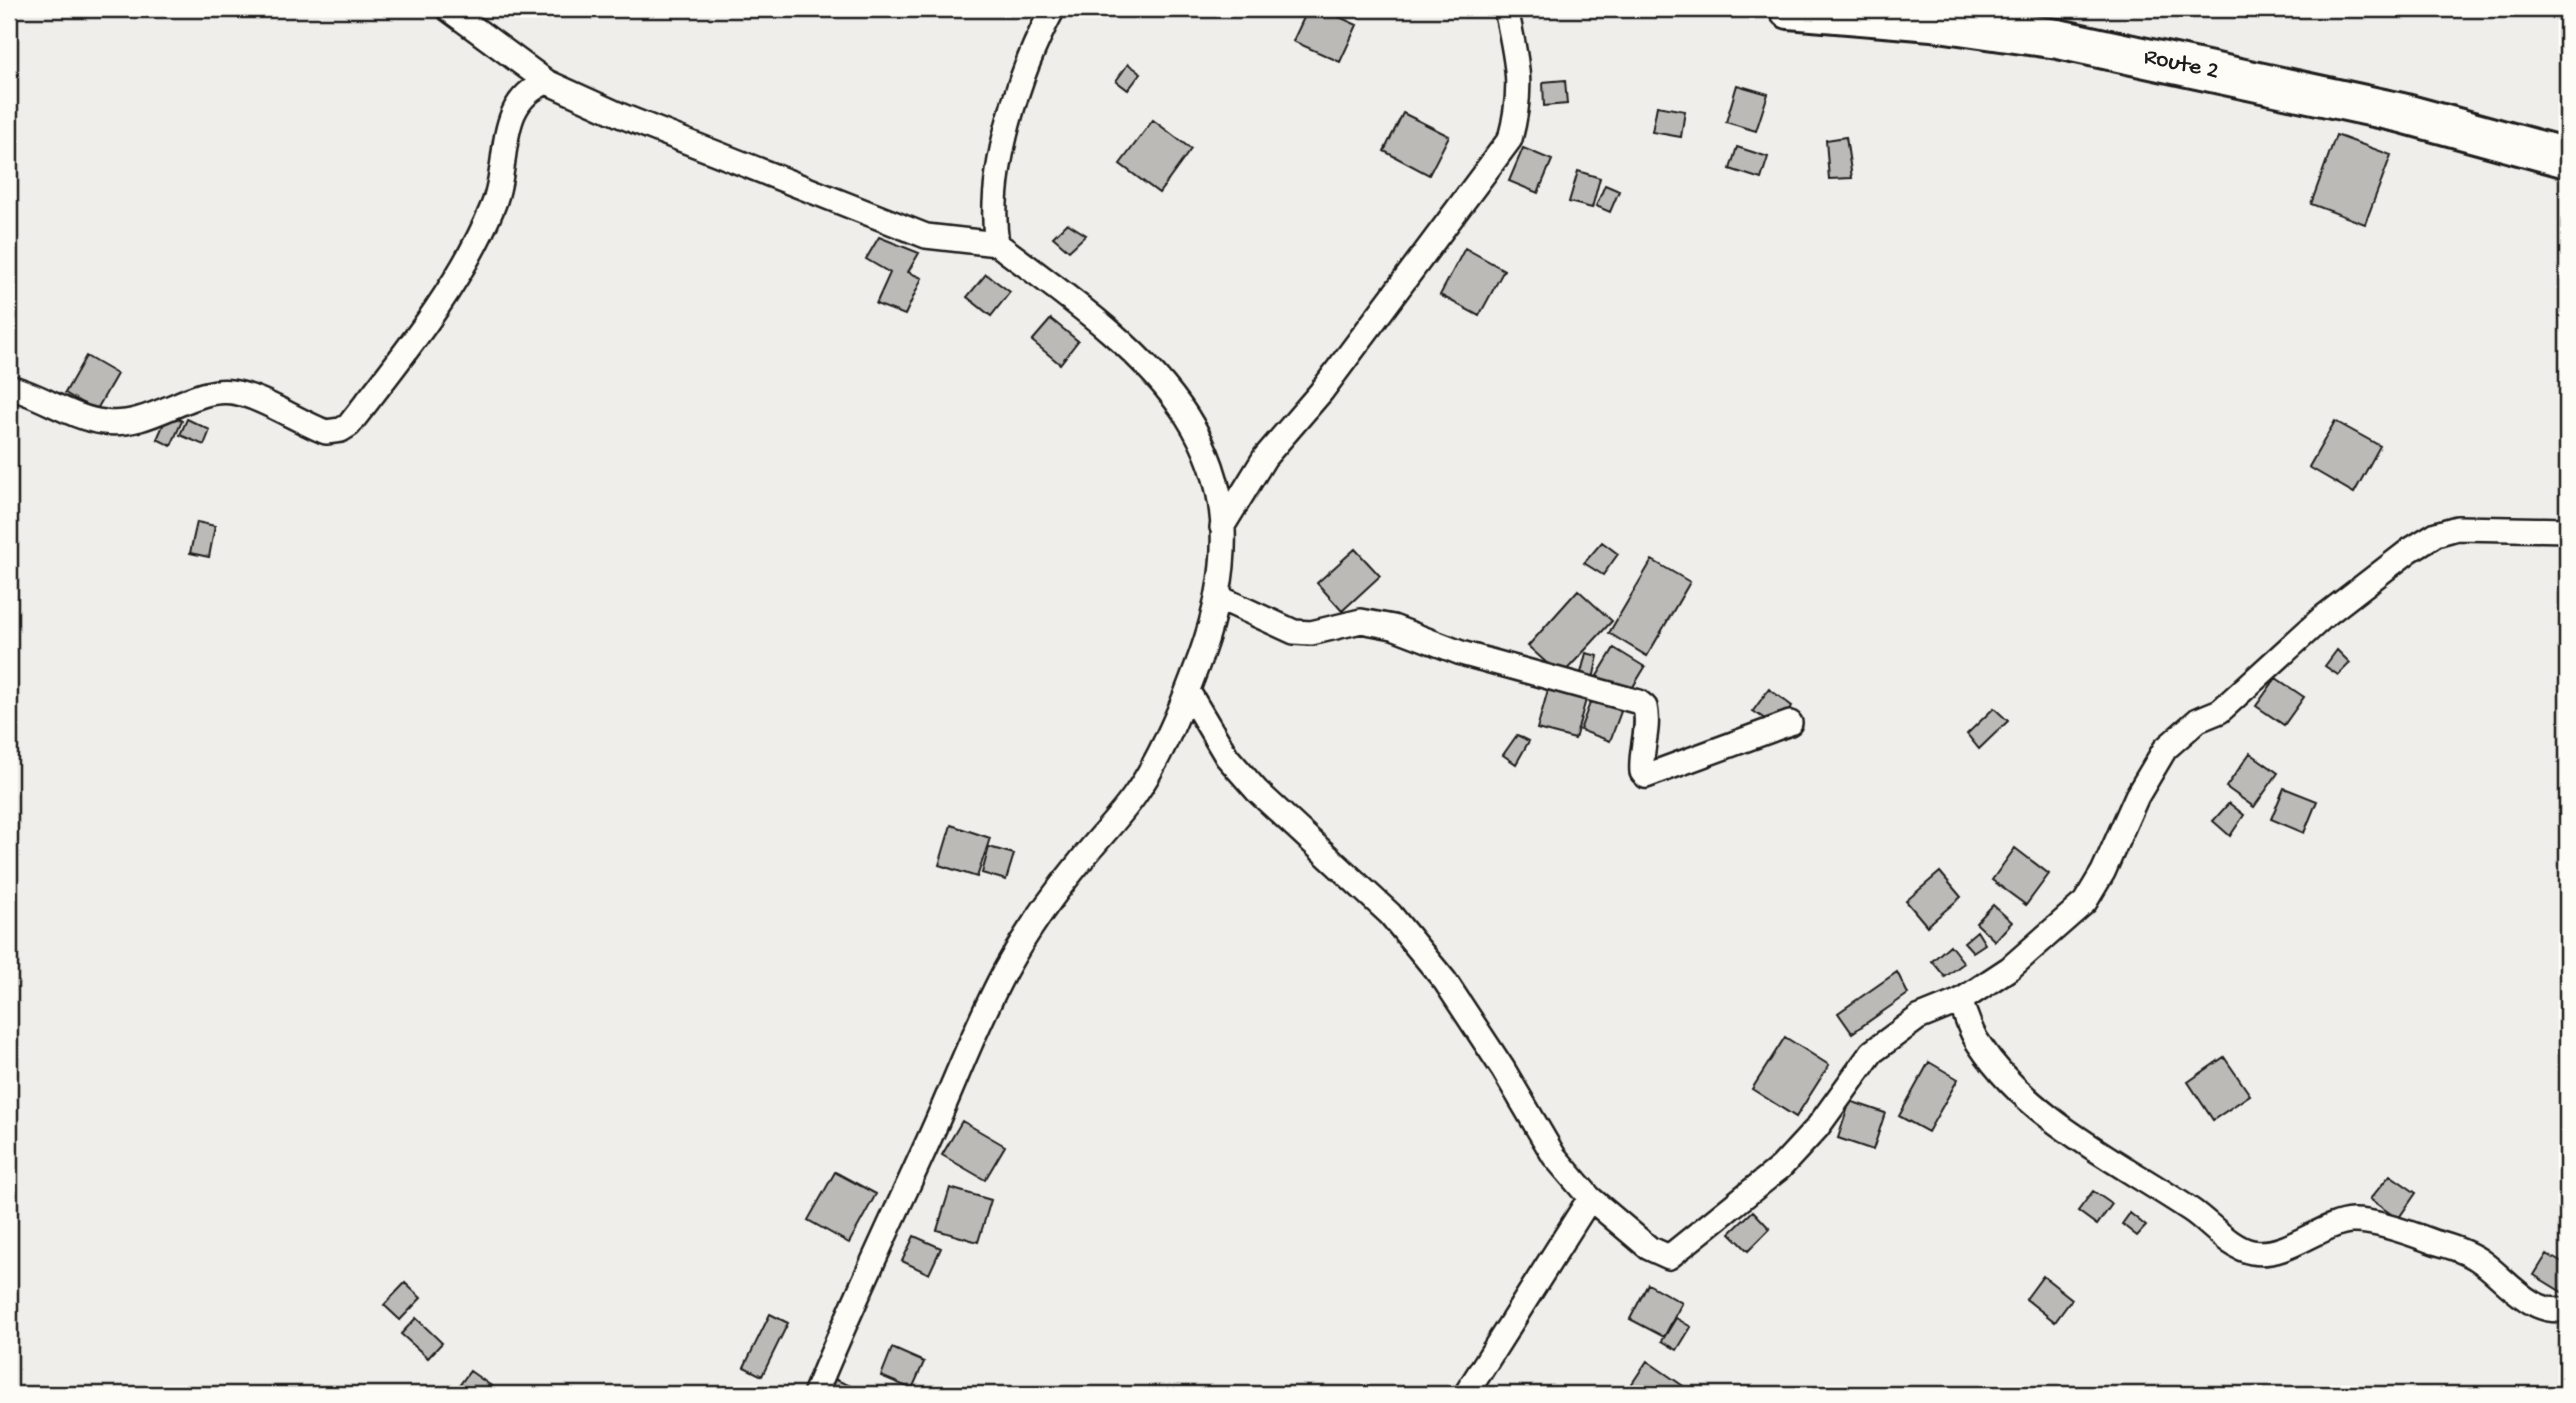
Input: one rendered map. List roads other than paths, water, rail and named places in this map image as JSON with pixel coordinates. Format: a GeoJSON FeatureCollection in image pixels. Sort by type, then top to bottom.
{"type":"FeatureCollection","features":[{"type":"Feature","properties":{"kind":"highway","name":"Route 2"},"geometry":{"type":"LineString","coordinates":[[1788,9],[1932,21],[2058,39],[2402,113],[2567,158]]}},
{"type":"Feature","properties":{"kind":"street"},"geometry":{"type":"LineString","coordinates":[[448,9],[547,82],[661,131],[926,236],[997,244],[1073,300],[1169,389],[1182,407],[1218,478],[1222,527],[1218,597],[1189,693],[1136,794],[1046,906],[1006,969],[858,1289],[815,1394]]}},
{"type":"Feature","properties":{"kind":"street"},"geometry":{"type":"LineString","coordinates":[[997,244],[993,217],[1014,97],[1053,9]]}},
{"type":"Feature","properties":{"kind":"street"},"geometry":{"type":"LineString","coordinates":[[1222,527],[1265,457],[1321,392],[1510,139],[1519,105],[1520,76],[1506,9]]}},
{"type":"Feature","properties":{"kind":"street"},"geometry":{"type":"LineString","coordinates":[[9,387],[102,422],[145,419],[192,400],[233,392],[314,428],[326,432],[341,430],[349,425],[412,345],[463,263],[494,204],[512,118],[519,99],[530,89],[547,82]]}},
{"type":"Feature","properties":{"kind":"street"},"geometry":{"type":"LineString","coordinates":[[1189,693],[1211,735],[1257,791],[1390,914],[1445,981],[1503,1069],[1554,1156],[1590,1198],[1655,1252],[1662,1256],[1675,1255],[1704,1227],[1781,1167],[1817,1128],[1872,1052],[1918,1017],[1960,1001],[2010,968],[2085,902],[2114,849],[2137,796],[2165,750],[2199,720],[2220,711],[2322,618],[2389,566],[2436,534],[2457,528],[2567,530]]}},
{"type":"Feature","properties":{"kind":"street"},"geometry":{"type":"LineString","coordinates":[[1218,597],[1294,632],[1311,633],[1361,621],[1393,627],[1461,653],[1639,702],[1645,707],[1647,722],[1641,759],[1642,772],[1647,776],[1790,723]]}},
{"type":"Feature","properties":{"kind":"street"},"geometry":{"type":"LineString","coordinates":[[1960,1001],[1978,1042],[1999,1071],[2065,1130],[2192,1211],[2239,1247],[2251,1252],[2272,1252],[2350,1221],[2364,1222],[2433,1241],[2477,1258],[2533,1304],[2549,1311],[2567,1309]]}},
{"type":"Feature","properties":{"kind":"street"},"geometry":{"type":"LineString","coordinates":[[1466,1394],[1590,1198]]}}]}
